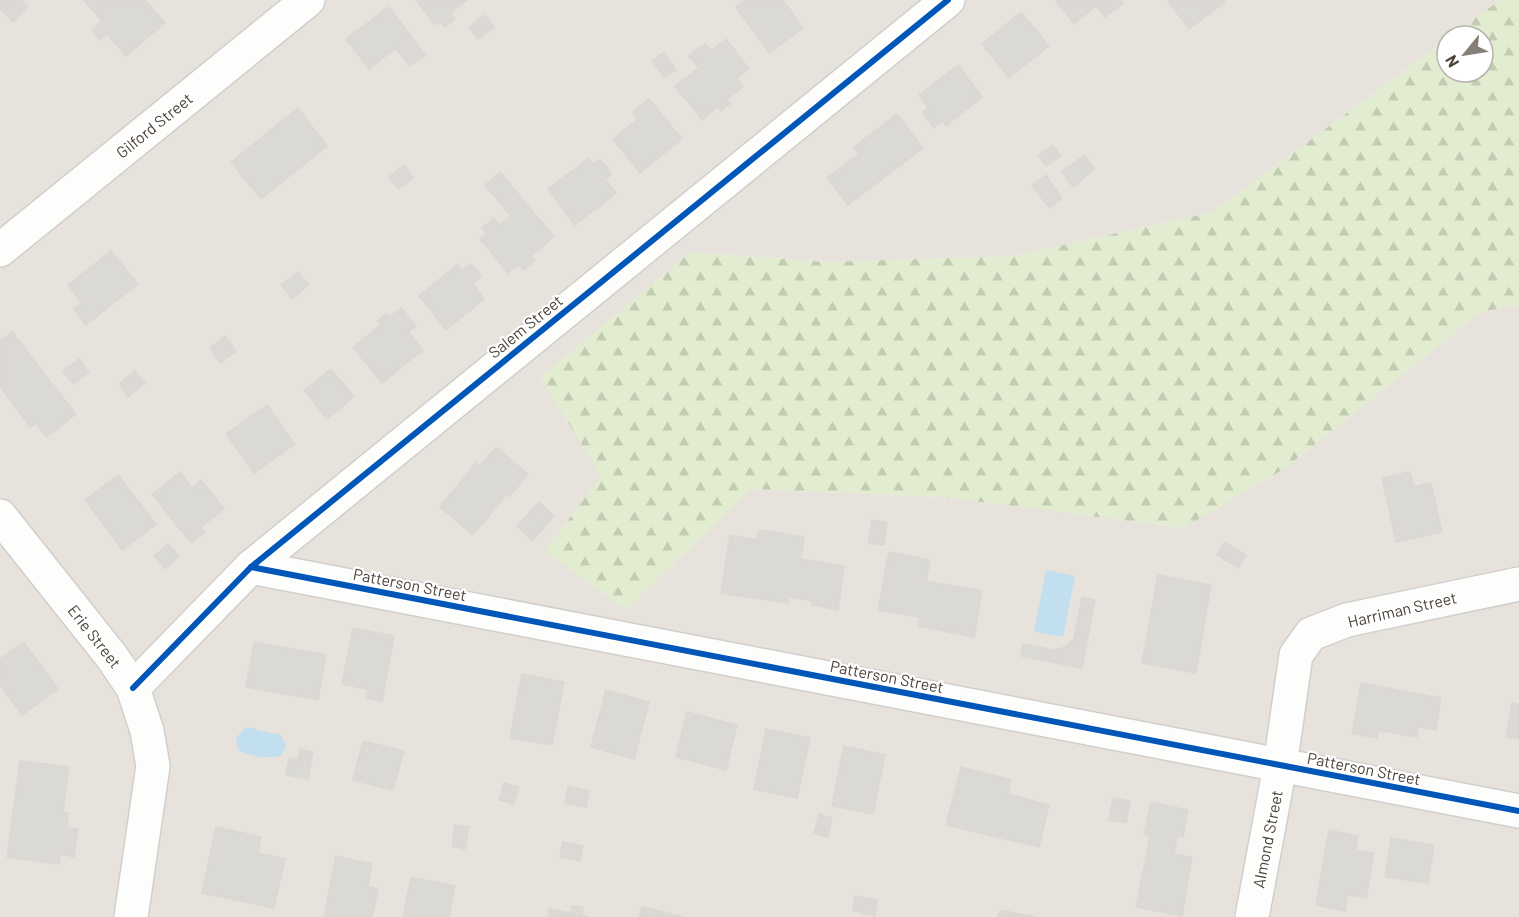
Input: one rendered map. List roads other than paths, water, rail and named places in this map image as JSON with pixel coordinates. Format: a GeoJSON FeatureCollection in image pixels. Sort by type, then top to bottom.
{"type":"FeatureCollection","features":[{"type":"Feature","properties":{"kind":"street","name":"Gilford Street"},"geometry":{"type":"LineString","coordinates":[[0,250],[308,0]]}},
{"type":"Feature","properties":{"kind":"street","name":"Salem Street"},"geometry":{"type":"LineString","coordinates":[[133,688],[251,567],[948,0]]}},
{"type":"Feature","properties":{"kind":"street","name":"Erie Street"},"geometry":{"type":"LineString","coordinates":[[0,516],[112,657],[133,688],[147,731],[153,766],[131,917]]}},
{"type":"Feature","properties":{"kind":"street","name":"Patterson Street"},"geometry":{"type":"LineString","coordinates":[[251,567],[1519,811]]}},
{"type":"Feature","properties":{"kind":"street","name":"Harriman Street"},"geometry":{"type":"LineString","coordinates":[[1296,655],[1311,634],[1347,620],[1519,584]]}},
{"type":"Feature","properties":{"kind":"street","name":"Almond Street"},"geometry":{"type":"LineString","coordinates":[[1252,917],[1281,766],[1296,655]]}},
{"type":"Feature","properties":{"kind":"water"},"geometry":{"type":"Polygon","coordinates":[[[1046,570],[1075,576],[1063,637],[1034,632],[1046,570]]]}},
{"type":"Feature","properties":{"kind":"water"},"geometry":{"type":"Polygon","coordinates":[[[246,727],[280,734],[286,745],[282,755],[260,757],[238,750],[236,738],[246,727]]]}}]}
